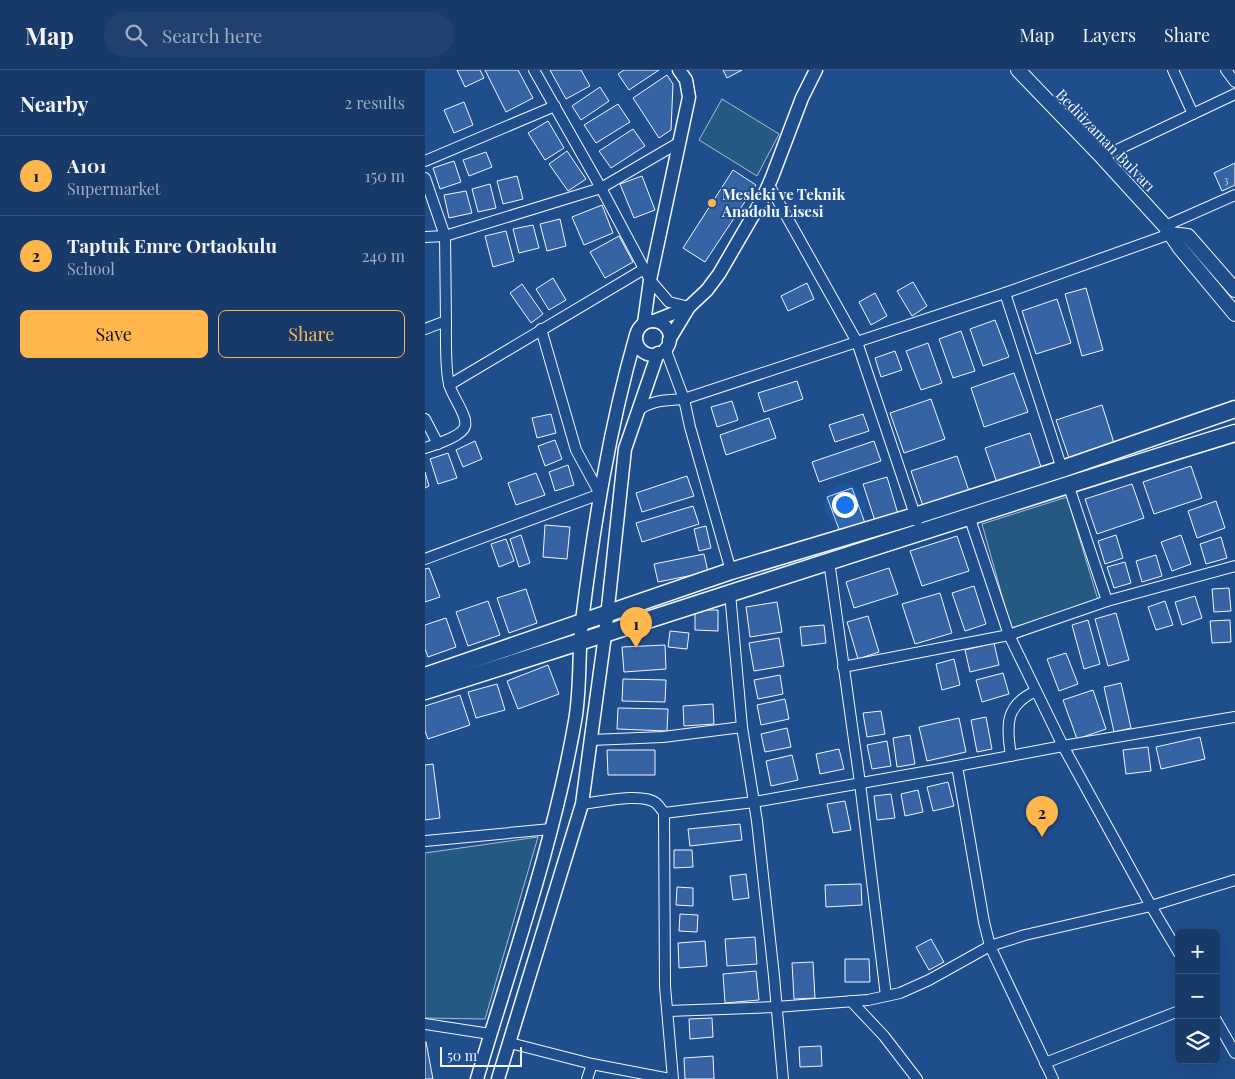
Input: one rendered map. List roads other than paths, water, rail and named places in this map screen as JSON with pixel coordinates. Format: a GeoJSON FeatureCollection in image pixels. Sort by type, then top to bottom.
{"type":"FeatureCollection","features":[{"type":"Feature","properties":{"kind":"main road","name":"Bediüzaman Bulvarı"},"geometry":{"type":"LineString","coordinates":[[1018,70],[1102,156],[1168,230],[1235,314]]}},
{"type":"Feature","properties":{"kind":"main road"},"geometry":{"type":"LineString","coordinates":[[1168,230],[1188,236],[1235,290]]}},
{"type":"Feature","properties":{"kind":"main road"},"geometry":{"type":"LineString","coordinates":[[425,691],[605,635],[829,561],[918,524],[969,516],[1235,409]]}},
{"type":"Feature","properties":{"kind":"main road"},"geometry":{"type":"LineString","coordinates":[[425,676],[731,571],[918,524],[1065,476],[1235,433]]}},
{"type":"Feature","properties":{"kind":"street"},"geometry":{"type":"LineString","coordinates":[[533,70],[601,188],[647,274],[669,302],[689,307]]}},
{"type":"Feature","properties":{"kind":"street"},"geometry":{"type":"LineString","coordinates":[[649,322],[647,274],[680,142],[689,97],[686,80],[679,70]]}},
{"type":"Feature","properties":{"kind":"street"},"geometry":{"type":"LineString","coordinates":[[636,335],[638,346],[643,352],[652,354],[664,347],[689,307],[707,290],[719,274],[769,185],[802,98],[816,70]]}},
{"type":"Feature","properties":{"kind":"street"},"geometry":{"type":"LineString","coordinates":[[1173,70],[1193,114]]}},
{"type":"Feature","properties":{"kind":"street"},"geometry":{"type":"LineString","coordinates":[[1226,70],[1235,82]]}},
{"type":"Feature","properties":{"kind":"street"},"geometry":{"type":"LineString","coordinates":[[1102,156],[1235,94]]}},
{"type":"Feature","properties":{"kind":"street"},"geometry":{"type":"LineString","coordinates":[[425,161],[555,106]]}},
{"type":"Feature","properties":{"kind":"street"},"geometry":{"type":"LineString","coordinates":[[425,237],[445,236],[601,188],[680,142]]}},
{"type":"Feature","properties":{"kind":"street"},"geometry":{"type":"LineString","coordinates":[[425,178],[445,236],[449,385],[465,418],[465,427],[462,432],[425,448]]}},
{"type":"Feature","properties":{"kind":"street"},"geometry":{"type":"LineString","coordinates":[[769,185],[857,342],[918,524]]}},
{"type":"Feature","properties":{"kind":"street"},"geometry":{"type":"LineString","coordinates":[[638,410],[649,403],[657,401],[684,399],[1005,294],[1168,230],[1235,196]]}},
{"type":"Feature","properties":{"kind":"street"},"geometry":{"type":"LineString","coordinates":[[449,385],[541,329],[647,274]]}},
{"type":"Feature","properties":{"kind":"street"},"geometry":{"type":"LineString","coordinates":[[1005,294],[1107,601]]}},
{"type":"Feature","properties":{"kind":"street"},"geometry":{"type":"LineString","coordinates":[[477,1079],[551,829],[576,719],[579,642],[600,494],[622,384],[639,327],[689,307]]}},
{"type":"Feature","properties":{"kind":"street"},"geometry":{"type":"LineString","coordinates":[[425,329],[446,321]]}},
{"type":"Feature","properties":{"kind":"street"},"geometry":{"type":"LineString","coordinates":[[499,1079],[582,804],[605,635],[625,449],[668,332],[665,326],[649,322]]}},
{"type":"Feature","properties":{"kind":"street"},"geometry":{"type":"LineString","coordinates":[[541,329],[576,450],[600,494]]}},
{"type":"Feature","properties":{"kind":"street"},"geometry":{"type":"LineString","coordinates":[[664,347],[684,399],[690,428],[731,571]]}},
{"type":"Feature","properties":{"kind":"street"},"geometry":{"type":"LineString","coordinates":[[425,418],[438,444]]}},
{"type":"Feature","properties":{"kind":"street"},"geometry":{"type":"LineString","coordinates":[[425,559],[600,494]]}},
{"type":"Feature","properties":{"kind":"street"},"geometry":{"type":"LineString","coordinates":[[969,516],[1009,635],[1063,746],[1175,946]]}},
{"type":"Feature","properties":{"kind":"street"},"geometry":{"type":"LineString","coordinates":[[829,561],[860,783],[886,996]]}},
{"type":"Feature","properties":{"kind":"street"},"geometry":{"type":"LineString","coordinates":[[843,668],[1009,635],[1107,601],[1235,566]]}},
{"type":"Feature","properties":{"kind":"street"},"geometry":{"type":"LineString","coordinates":[[730,593],[742,726],[754,802],[777,1007],[783,1079]]}},
{"type":"Feature","properties":{"kind":"street"},"geometry":{"type":"LineString","coordinates":[[1011,756],[1008,722],[1023,697],[1036,691]]}},
{"type":"Feature","properties":{"kind":"street"},"geometry":{"type":"LineString","coordinates":[[664,813],[754,802],[1235,717]]}},
{"type":"Feature","properties":{"kind":"street"},"geometry":{"type":"LineString","coordinates":[[591,740],[663,737],[742,726]]}},
{"type":"Feature","properties":{"kind":"street"},"geometry":{"type":"LineString","coordinates":[[957,766],[980,903],[990,946],[1053,1079]]}},
{"type":"Feature","properties":{"kind":"street"},"geometry":{"type":"LineString","coordinates":[[510,1043],[591,1064],[671,1079],[665,986],[664,813],[656,803],[644,799],[624,799],[582,804]]}},
{"type":"Feature","properties":{"kind":"street"},"geometry":{"type":"LineString","coordinates":[[425,841],[551,829]]}},
{"type":"Feature","properties":{"kind":"street"},"geometry":{"type":"LineString","coordinates":[[667,1012],[777,1007],[851,1001],[900,993],[929,980],[990,946],[1025,935],[1151,906],[1235,880]]}},
{"type":"Feature","properties":{"kind":"street"},"geometry":{"type":"LineString","coordinates":[[851,1001],[884,1036],[917,1079]]}},
{"type":"Feature","properties":{"kind":"street"},"geometry":{"type":"LineString","coordinates":[[1045,1063],[1175,1013]]}},
{"type":"Feature","properties":{"kind":"street"},"geometry":{"type":"LineString","coordinates":[[425,1024],[490,1034]]}},
{"type":"Feature","properties":{"kind":"street"},"geometry":{"type":"LineString","coordinates":[[1220,1027],[1235,1053]]}},
{"type":"Feature","properties":{"kind":"street"},"geometry":{"type":"LineString","coordinates":[[587,1079],[591,1064]]}},
{"type":"Feature","properties":{"kind":"place","name":"Mesleki ve Teknik Anadolu Lisesi"},"geometry":{"type":"Point","coordinates":[712,203]}},
{"type":"Feature","properties":{"kind":"place","name":"A101"},"geometry":{"type":"Point","coordinates":[636,648]}},
{"type":"Feature","properties":{"kind":"place","name":"Taptuk Emre Ortaokulu"},"geometry":{"type":"Point","coordinates":[1042,837]}}]}
